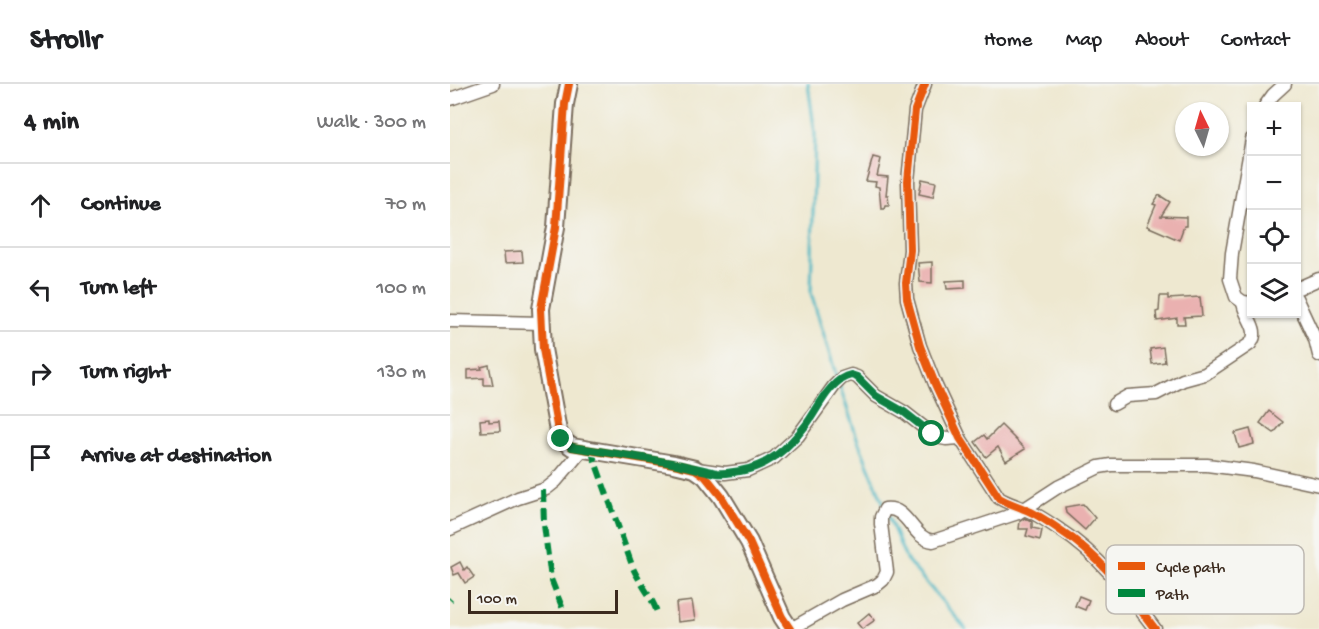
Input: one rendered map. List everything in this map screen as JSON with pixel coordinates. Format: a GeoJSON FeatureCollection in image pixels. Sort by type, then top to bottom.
{"type":"FeatureCollection","features":[{"type":"Feature","properties":{"kind":"street"},"geometry":{"type":"LineString","coordinates":[[450,99],[493,84]]}},
{"type":"Feature","properties":{"kind":"street"},"geometry":{"type":"LineString","coordinates":[[569,84],[565,104],[556,226],[541,309],[543,349],[558,431],[565,443],[572,447],[725,473],[756,467],[774,458],[798,436],[834,386],[848,375],[857,377],[876,396],[904,412],[936,437],[946,440],[960,438]]}},
{"type":"Feature","properties":{"kind":"street"},"geometry":{"type":"LineString","coordinates":[[925,84],[915,110],[908,181],[910,250],[906,283],[907,299],[920,346],[960,438],[999,498],[1008,504],[1025,509],[1059,529],[1081,545],[1106,572]]}},
{"type":"Feature","properties":{"kind":"street"},"geometry":{"type":"LineString","coordinates":[[1268,102],[1285,84]]}},
{"type":"Feature","properties":{"kind":"street"},"geometry":{"type":"LineString","coordinates":[[1247,317],[1244,311],[1247,303],[1234,293],[1230,269],[1248,156]]}},
{"type":"Feature","properties":{"kind":"street"},"geometry":{"type":"LineString","coordinates":[[1301,287],[1319,279]]}},
{"type":"Feature","properties":{"kind":"street"},"geometry":{"type":"LineString","coordinates":[[1301,309],[1319,355]]}},
{"type":"Feature","properties":{"kind":"street"},"geometry":{"type":"LineString","coordinates":[[1114,404],[1128,396],[1156,394],[1183,380],[1205,374],[1250,344],[1255,332],[1248,318]]}},
{"type":"Feature","properties":{"kind":"street"},"geometry":{"type":"LineString","coordinates":[[450,321],[541,323]]}},
{"type":"Feature","properties":{"kind":"street"},"geometry":{"type":"LineString","coordinates":[[450,529],[518,498],[546,489],[556,481],[583,449]]}},
{"type":"Feature","properties":{"kind":"street"},"geometry":{"type":"LineString","coordinates":[[695,469],[711,482],[749,542],[782,617],[791,629],[883,580],[887,572],[881,524],[881,517],[885,509],[893,509],[902,514],[919,536],[930,542],[1010,517],[1058,487],[1100,467],[1111,465],[1207,465],[1254,471],[1319,485]]}},
{"type":"Feature","properties":{"kind":"street"},"geometry":{"type":"LineString","coordinates":[[1143,614],[1155,629]]}},
{"type":"Feature","properties":{"kind":"building"},"geometry":{"type":"Polygon","coordinates":[[[873,157],[881,159],[877,176],[888,177],[886,195],[888,195],[889,205],[885,205],[884,208],[881,208],[879,187],[875,186],[876,182],[866,181],[873,157]]]}},
{"type":"Feature","properties":{"kind":"building"},"geometry":{"type":"Polygon","coordinates":[[[922,179],[936,182],[933,197],[919,194],[922,179]]]}},
{"type":"Feature","properties":{"kind":"building"},"geometry":{"type":"Polygon","coordinates":[[[1159,195],[1170,202],[1161,216],[1186,217],[1186,226],[1179,240],[1147,226],[1156,205],[1153,204],[1159,195]]]}},
{"type":"Feature","properties":{"kind":"building"},"geometry":{"type":"Polygon","coordinates":[[[522,251],[523,262],[505,263],[504,252],[522,251]]]}},
{"type":"Feature","properties":{"kind":"building"},"geometry":{"type":"Polygon","coordinates":[[[932,262],[932,283],[920,282],[918,263],[932,262]]]}},
{"type":"Feature","properties":{"kind":"building"},"geometry":{"type":"Polygon","coordinates":[[[965,280],[965,288],[947,289],[946,281],[965,280]]]}},
{"type":"Feature","properties":{"kind":"building"},"geometry":{"type":"Polygon","coordinates":[[[1160,296],[1168,296],[1168,299],[1200,297],[1202,316],[1184,317],[1185,324],[1177,324],[1177,318],[1157,321],[1156,312],[1159,311],[1160,296]]]}},
{"type":"Feature","properties":{"kind":"building"},"geometry":{"type":"Polygon","coordinates":[[[1163,347],[1165,362],[1152,364],[1150,349],[1163,347]]]}},
{"type":"Feature","properties":{"kind":"building"},"geometry":{"type":"Polygon","coordinates":[[[489,365],[493,385],[484,385],[484,378],[468,379],[468,370],[482,369],[481,367],[489,365]]]}},
{"type":"Feature","properties":{"kind":"building"},"geometry":{"type":"Polygon","coordinates":[[[1269,411],[1283,422],[1274,433],[1260,423],[1269,411]]]}},
{"type":"Feature","properties":{"kind":"building"},"geometry":{"type":"Polygon","coordinates":[[[489,419],[489,422],[499,421],[500,431],[481,432],[480,420],[489,419]]]}},
{"type":"Feature","properties":{"kind":"building"},"geometry":{"type":"Polygon","coordinates":[[[1001,425],[1025,449],[1006,461],[998,447],[986,457],[975,442],[984,435],[987,439],[1001,425]]]}},
{"type":"Feature","properties":{"kind":"building"},"geometry":{"type":"Polygon","coordinates":[[[1250,429],[1254,444],[1239,448],[1235,433],[1250,429]]]}},
{"type":"Feature","properties":{"kind":"building"},"geometry":{"type":"Polygon","coordinates":[[[1083,504],[1095,518],[1085,530],[1066,513],[1065,507],[1083,504]]]}},
{"type":"Feature","properties":{"kind":"building"},"geometry":{"type":"Polygon","coordinates":[[[1025,518],[1032,522],[1032,528],[1042,530],[1040,540],[1026,536],[1028,529],[1019,529],[1020,521],[1025,518]]]}},
{"type":"Feature","properties":{"kind":"building"},"geometry":{"type":"Polygon","coordinates":[[[460,562],[464,570],[467,567],[474,577],[465,583],[459,573],[454,575],[451,567],[460,562]]]}},
{"type":"Feature","properties":{"kind":"building"},"geometry":{"type":"Polygon","coordinates":[[[1079,596],[1089,600],[1085,610],[1075,606],[1079,596]]]}},
{"type":"Feature","properties":{"kind":"building"},"geometry":{"type":"Polygon","coordinates":[[[692,601],[695,620],[678,622],[676,603],[692,601]]]}},
{"type":"Feature","properties":{"kind":"building"},"geometry":{"type":"Polygon","coordinates":[[[869,613],[875,620],[862,629],[857,623],[869,613]]]}},
{"type":"Feature","properties":{"kind":"waterway"},"geometry":{"type":"LineString","coordinates":[[808,84],[815,134],[811,293],[837,378]]}},
{"type":"Feature","properties":{"kind":"waterway"},"geometry":{"type":"LineString","coordinates":[[839,384],[858,441],[885,507]]}},
{"type":"Feature","properties":{"kind":"waterway"},"geometry":{"type":"LineString","coordinates":[[887,513],[906,559],[966,629]]}},
{"type":"Feature","properties":{"kind":"marked path"},"geometry":{"type":"LineString","coordinates":[[591,450],[633,568],[657,612]]}},
{"type":"Feature","properties":{"kind":"marked path"},"geometry":{"type":"LineString","coordinates":[[543,490],[544,525],[551,579],[564,612]]}},
{"type":"Feature","properties":{"kind":"cycle path"},"geometry":{"type":"LineString","coordinates":[[569,84],[565,104],[556,227],[541,309],[543,349],[561,439],[572,447],[674,464],[695,469],[705,476],[721,496],[749,542],[782,617],[790,629]]}},
{"type":"Feature","properties":{"kind":"cycle path"},"geometry":{"type":"LineString","coordinates":[[925,84],[915,110],[908,181],[910,250],[906,283],[907,299],[920,346],[960,438],[999,498],[1042,518],[1074,540],[1106,569]]}},
{"type":"Feature","properties":{"kind":"cycle path"},"geometry":{"type":"LineString","coordinates":[[1143,614],[1155,629]]}},
{"type":"Feature","properties":{"kind":"route"},"geometry":{"type":"LineString","coordinates":[[561,439],[572,447],[695,469],[725,473],[748,470],[764,464],[784,450],[798,436],[834,386],[842,378],[851,375],[857,377],[876,396],[904,412],[932,434]]}}]}
